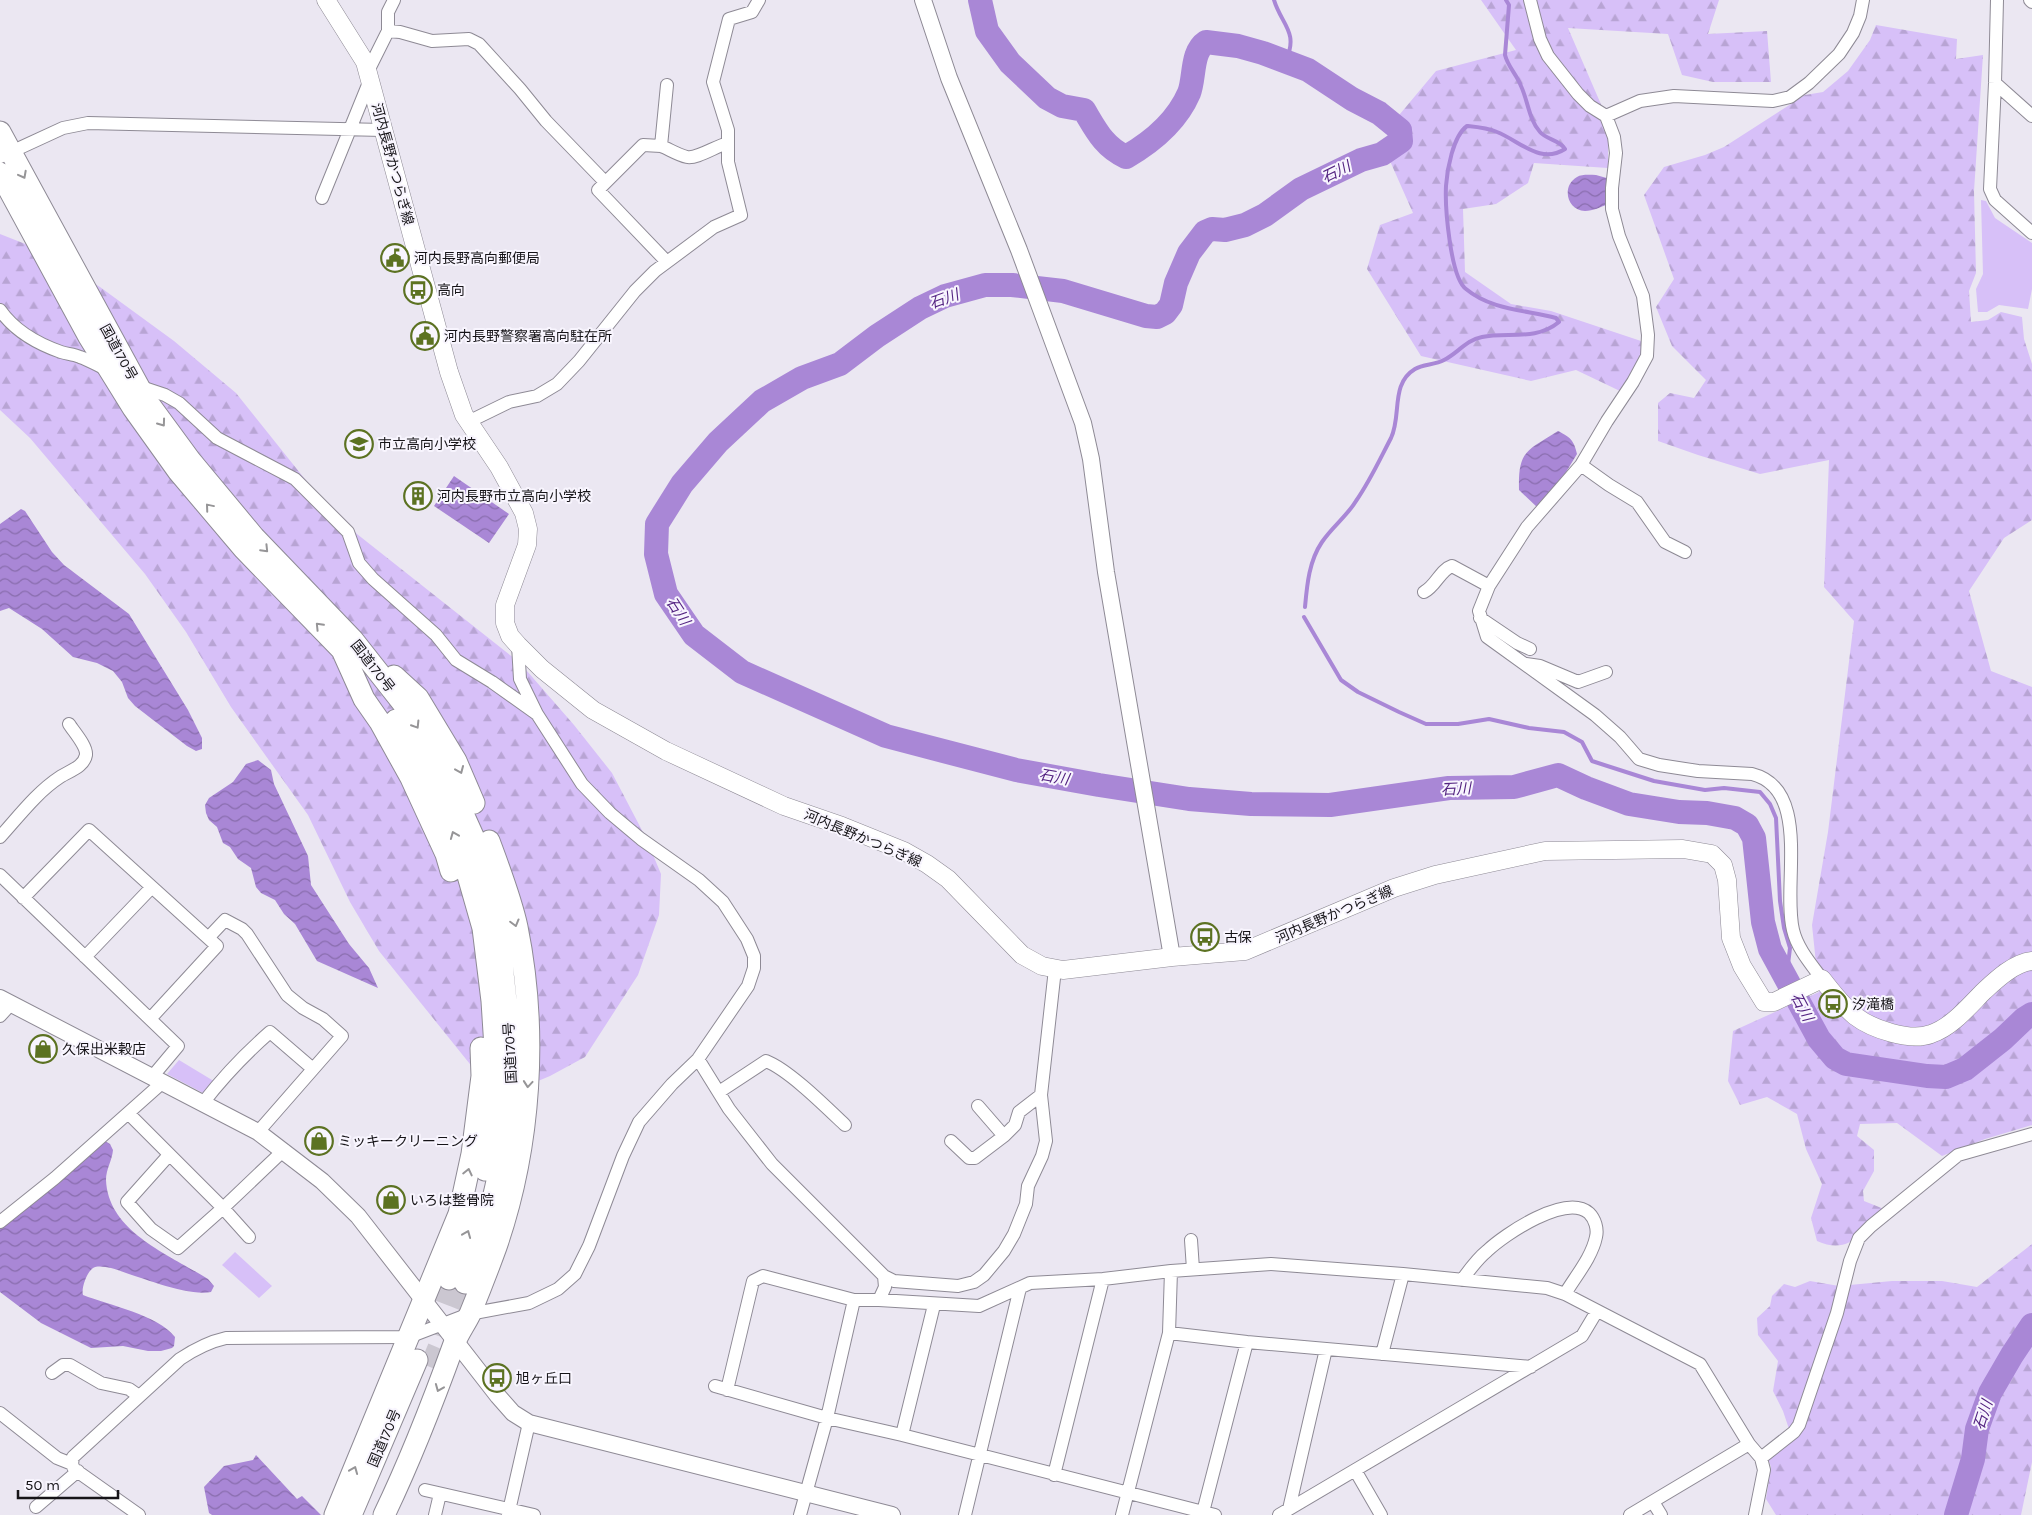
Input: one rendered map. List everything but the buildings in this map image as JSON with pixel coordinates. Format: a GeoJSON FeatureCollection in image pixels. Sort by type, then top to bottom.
{"type":"FeatureCollection","features":[{"type":"Feature","properties":{"kind":"highway","name":"国道170号"},"geometry":{"type":"LineString","coordinates":[[0,132],[6,155],[146,400],[190,460],[347,645],[430,776],[461,851],[483,928],[492,1001],[497,1079],[488,1156],[457,1281]]}},
{"type":"Feature","properties":{"kind":"highway","name":"国道170号"},"geometry":{"type":"LineString","coordinates":[[0,173],[89,337],[133,408],[178,471],[244,549],[347,645]]}},
{"type":"Feature","properties":{"kind":"highway"},"geometry":{"type":"LineString","coordinates":[[335,1515],[459,1214],[472,1154],[482,1076],[477,984],[470,930],[446,854],[411,778],[380,722],[364,699],[347,645]]}},
{"type":"Feature","properties":{"kind":"highway"},"geometry":{"type":"LineString","coordinates":[[347,645],[418,698],[456,761],[490,842],[516,925],[524,965],[529,1045],[529,1078],[518,1164],[496,1246],[469,1314],[455,1342],[445,1373],[403,1474],[384,1515]]}},
{"type":"Feature","properties":{"kind":"highway","name":"国道170号"},"geometry":{"type":"LineString","coordinates":[[351,1515],[423,1363],[367,1515]]}},
{"type":"Feature","properties":{"kind":"main road","name":"河内長野かつらぎ線"},"geometry":{"type":"LineString","coordinates":[[326,0],[365,62],[449,372],[464,416],[499,467],[524,513],[528,529],[527,545],[505,606],[505,623],[510,636],[542,669],[593,710],[666,751],[784,806],[842,826],[904,851],[948,879],[1022,955],[1042,966],[1055,969],[1062,970],[1172,957],[1245,951],[1394,888],[1434,875],[1545,851],[1683,850],[1712,854],[1723,865],[1727,880],[1731,938],[1742,966],[1764,1002],[1774,1002],[1820,980]]}},
{"type":"Feature","properties":{"kind":"main road"},"geometry":{"type":"LineString","coordinates":[[1820,980],[1856,1016],[1872,1026],[1892,1034],[1910,1036],[1930,1035],[1950,1023],[2010,970],[2032,961]]}},
{"type":"Feature","properties":{"kind":"street"},"geometry":{"type":"LineString","coordinates":[[322,198],[388,31],[388,12],[394,0]]}},
{"type":"Feature","properties":{"kind":"street"},"geometry":{"type":"LineString","coordinates":[[468,422],[509,402],[537,396],[557,384],[579,361],[635,291],[655,270],[714,227],[742,215],[728,162],[728,130],[713,82],[728,19],[752,12],[759,0]]}},
{"type":"Feature","properties":{"kind":"street"},"geometry":{"type":"LineString","coordinates":[[923,0],[949,78],[1019,250],[1083,423],[1091,459],[1106,572],[1172,957]]}},
{"type":"Feature","properties":{"kind":"street"},"geometry":{"type":"LineString","coordinates":[[1530,0],[1540,39],[1548,56],[1578,94],[1590,106],[1606,116],[1614,137],[1616,153],[1612,209],[1619,236],[1643,296],[1648,335],[1647,356],[1581,465],[1527,527],[1489,586],[1479,611],[1480,618],[1487,637],[1610,727],[1639,759],[1659,765],[1698,771],[1752,774],[1760,776],[1780,792],[1788,812],[1791,834],[1790,905],[1793,930],[1801,950],[1820,980]]}},
{"type":"Feature","properties":{"kind":"street"},"geometry":{"type":"LineString","coordinates":[[1606,116],[1640,100],[1674,96],[1773,101],[1799,93],[1839,54],[1853,33],[1860,16],[1863,0]]}},
{"type":"Feature","properties":{"kind":"street"},"geometry":{"type":"LineString","coordinates":[[1996,0],[1995,83],[1990,189],[1995,200],[2032,233]]}},
{"type":"Feature","properties":{"kind":"street"},"geometry":{"type":"LineString","coordinates":[[388,31],[400,32],[432,41],[469,39],[479,44],[520,88],[546,121],[605,182]]}},
{"type":"Feature","properties":{"kind":"street"},"geometry":{"type":"LineString","coordinates":[[1995,83],[2032,116]]}},
{"type":"Feature","properties":{"kind":"street"},"geometry":{"type":"LineString","coordinates":[[661,146],[667,86]]}},
{"type":"Feature","properties":{"kind":"street"},"geometry":{"type":"LineString","coordinates":[[6,155],[63,128],[88,123],[383,130]]}},
{"type":"Feature","properties":{"kind":"street"},"geometry":{"type":"LineString","coordinates":[[666,262],[598,190],[643,145],[661,146],[689,158],[703,154],[714,146],[728,143]]}},
{"type":"Feature","properties":{"kind":"street"},"geometry":{"type":"LineString","coordinates":[[0,310],[6,318],[43,345],[61,352],[80,356],[110,372]]}},
{"type":"Feature","properties":{"kind":"street"},"geometry":{"type":"LineString","coordinates":[[138,386],[165,395],[179,403],[218,438],[294,479],[348,532],[359,563],[373,579],[436,635],[456,660],[492,682],[537,714]]}},
{"type":"Feature","properties":{"kind":"street"},"geometry":{"type":"LineString","coordinates":[[1581,465],[1637,502],[1666,542],[1685,552]]}},
{"type":"Feature","properties":{"kind":"street"},"geometry":{"type":"LineString","coordinates":[[1424,592],[1430,589],[1446,570],[1452,566],[1489,586]]}},
{"type":"Feature","properties":{"kind":"street"},"geometry":{"type":"LineString","coordinates":[[1480,618],[1517,643],[1530,649]]}},
{"type":"Feature","properties":{"kind":"street"},"geometry":{"type":"LineString","coordinates":[[75,1468],[73,1457],[180,1359],[210,1342],[226,1338],[409,1337],[469,1314],[529,1303],[558,1290],[575,1274],[589,1246],[623,1156],[639,1122],[672,1084],[698,1059],[748,986],[754,968],[754,956],[747,939],[723,902],[708,888],[641,840],[582,784],[537,714],[520,679],[518,645]]}},
{"type":"Feature","properties":{"kind":"street"},"geometry":{"type":"LineString","coordinates":[[1522,663],[1540,666],[1578,682],[1606,672]]}},
{"type":"Feature","properties":{"kind":"street"},"geometry":{"type":"LineString","coordinates":[[0,837],[38,794],[60,777],[79,766],[85,758],[86,750],[69,724]]}},
{"type":"Feature","properties":{"kind":"street"},"geometry":{"type":"LineString","coordinates":[[23,898],[89,830],[217,946],[150,1019]]}},
{"type":"Feature","properties":{"kind":"street"},"geometry":{"type":"LineString","coordinates":[[0,876],[178,1046],[158,1080],[129,1114],[55,1178],[0,1222]]}},
{"type":"Feature","properties":{"kind":"street"},"geometry":{"type":"LineString","coordinates":[[85,957],[152,888]]}},
{"type":"Feature","properties":{"kind":"street"},"geometry":{"type":"LineString","coordinates":[[208,938],[225,920],[242,929],[287,995],[303,1008],[323,1019],[342,1036],[258,1132]]}},
{"type":"Feature","properties":{"kind":"street"},"geometry":{"type":"LineString","coordinates":[[698,1059],[746,1133],[772,1164],[884,1276],[894,1281],[958,1286],[974,1282],[984,1275],[1004,1251],[1014,1234],[1026,1204],[1028,1186],[1042,1156],[1046,1141],[1041,1095],[1055,969]]}},
{"type":"Feature","properties":{"kind":"street"},"geometry":{"type":"LineString","coordinates":[[0,1016],[6,1001],[204,1103],[258,1132],[284,1150],[322,1180],[358,1216],[503,1402],[529,1423],[892,1515]]}},
{"type":"Feature","properties":{"kind":"street"},"geometry":{"type":"LineString","coordinates":[[204,1103],[215,1087],[246,1053],[270,1032],[313,1069]]}},
{"type":"Feature","properties":{"kind":"street"},"geometry":{"type":"LineString","coordinates":[[719,1092],[766,1061],[773,1064],[809,1092],[845,1125]]}},
{"type":"Feature","properties":{"kind":"street"},"geometry":{"type":"LineString","coordinates":[[951,1141],[969,1158],[975,1158],[1004,1136],[1014,1124],[1018,1112],[1041,1095]]}},
{"type":"Feature","properties":{"kind":"street"},"geometry":{"type":"LineString","coordinates":[[978,1106],[1004,1136]]}},
{"type":"Feature","properties":{"kind":"street"},"geometry":{"type":"LineString","coordinates":[[129,1114],[223,1208],[249,1237]]}},
{"type":"Feature","properties":{"kind":"street"},"geometry":{"type":"LineString","coordinates":[[1761,1458],[1794,1432],[1799,1425],[1837,1313],[1845,1276],[1859,1238],[1958,1155],[2032,1134]]}},
{"type":"Feature","properties":{"kind":"street"},"geometry":{"type":"LineString","coordinates":[[170,1155],[127,1202],[151,1229],[178,1248],[284,1150]]}},
{"type":"Feature","properties":{"kind":"street"},"geometry":{"type":"LineString","coordinates":[[1462,1280],[1475,1262],[1501,1238],[1544,1215],[1564,1207],[1577,1207],[1584,1209],[1592,1216],[1596,1226],[1596,1237],[1591,1251],[1565,1294]]}},
{"type":"Feature","properties":{"kind":"street"},"geometry":{"type":"LineString","coordinates":[[1191,1240],[1193,1269]]}},
{"type":"Feature","properties":{"kind":"street"},"geometry":{"type":"LineString","coordinates":[[1247,1342],[1209,1514],[902,1435],[827,1418],[721,1388],[753,1281],[763,1276],[854,1300],[979,1306],[1030,1283],[1103,1279],[1193,1269],[1271,1264],[1547,1288],[1565,1294],[1700,1364],[1749,1444],[1761,1458],[1764,1470],[1756,1515]]}},
{"type":"Feature","properties":{"kind":"street"},"geometry":{"type":"LineString","coordinates":[[1122,1515],[1168,1333],[1171,1271]]}},
{"type":"Feature","properties":{"kind":"street"},"geometry":{"type":"LineString","coordinates":[[1382,1354],[1403,1274]]}},
{"type":"Feature","properties":{"kind":"street"},"geometry":{"type":"LineString","coordinates":[[879,1300],[885,1287],[884,1276]]}},
{"type":"Feature","properties":{"kind":"street"},"geometry":{"type":"LineString","coordinates":[[1054,1475],[1103,1279]]}},
{"type":"Feature","properties":{"kind":"street"},"geometry":{"type":"LineString","coordinates":[[965,1515],[1020,1288]]}},
{"type":"Feature","properties":{"kind":"street"},"geometry":{"type":"LineString","coordinates":[[800,1515],[827,1418],[854,1300]]}},
{"type":"Feature","properties":{"kind":"street"},"geometry":{"type":"LineString","coordinates":[[902,1435],[934,1305]]}},
{"type":"Feature","properties":{"kind":"street"},"geometry":{"type":"LineString","coordinates":[[1284,1512],[1582,1336],[1597,1311]]}},
{"type":"Feature","properties":{"kind":"street"},"geometry":{"type":"LineString","coordinates":[[1168,1333],[1247,1342],[1531,1367]]}},
{"type":"Feature","properties":{"kind":"street"},"geometry":{"type":"LineString","coordinates":[[1284,1512],[1326,1349]]}},
{"type":"Feature","properties":{"kind":"street"},"geometry":{"type":"LineString","coordinates":[[52,1373],[63,1365],[70,1365],[101,1383],[129,1389],[139,1396]]}},
{"type":"Feature","properties":{"kind":"street"},"geometry":{"type":"LineString","coordinates":[[0,1413],[56,1458],[75,1468],[133,1513]]}},
{"type":"Feature","properties":{"kind":"street"},"geometry":{"type":"LineString","coordinates":[[509,1512],[529,1423]]}},
{"type":"Feature","properties":{"kind":"street"},"geometry":{"type":"LineString","coordinates":[[1630,1515],[1749,1444]]}},
{"type":"Feature","properties":{"kind":"street"},"geometry":{"type":"LineString","coordinates":[[36,1507],[75,1468]]}},
{"type":"Feature","properties":{"kind":"street"},"geometry":{"type":"LineString","coordinates":[[1355,1470],[1381,1515]]}},
{"type":"Feature","properties":{"kind":"street"},"geometry":{"type":"LineString","coordinates":[[425,1490],[509,1512],[534,1515]]}},
{"type":"Feature","properties":{"kind":"street"},"geometry":{"type":"LineString","coordinates":[[435,1515],[440,1494]]}},
{"type":"Feature","properties":{"kind":"street"},"geometry":{"type":"LineString","coordinates":[[1653,1502],[1661,1515]]}},
{"type":"Feature","properties":{"kind":"green space"},"geometry":{"type":"Polygon","coordinates":[[[1481,0],[1719,0],[1708,34],[1767,31],[1771,82],[1713,82],[1682,75],[1668,34],[1568,28],[1606,116],[1608,168],[1534,163],[1528,183],[1496,204],[1463,209],[1465,272],[1511,304],[1551,311],[1644,342],[1642,357],[1620,391],[1576,370],[1531,381],[1421,356],[1367,269],[1380,225],[1413,213],[1390,161],[1400,114],[1436,71],[1516,50],[1481,0]]]}},
{"type":"Feature","properties":{"kind":"green space"},"geometry":{"type":"Polygon","coordinates":[[[1876,25],[1957,39],[1956,59],[1983,55],[1974,191],[1976,273],[1969,291],[1971,322],[1988,320],[2001,312],[2022,317],[2024,339],[2032,364],[2032,520],[2004,538],[1969,591],[1991,671],[2032,687],[2032,1125],[1985,1139],[1942,1156],[1897,1123],[1860,1124],[1857,1136],[1874,1150],[1874,1171],[1863,1191],[1864,1201],[1884,1209],[1855,1239],[1838,1245],[1828,1245],[1817,1241],[1811,1218],[1822,1184],[1806,1149],[1797,1114],[1767,1097],[1740,1105],[1728,1081],[1733,1031],[1819,992],[1812,925],[1828,832],[1854,621],[1824,587],[1829,460],[1760,474],[1658,441],[1658,403],[1670,393],[1694,398],[1706,380],[1672,346],[1656,307],[1674,279],[1644,195],[1664,167],[1705,155],[1724,147],[1805,95],[1823,92],[1848,71],[1870,40],[1876,25]]]}},
{"type":"Feature","properties":{"kind":"green space"},"geometry":{"type":"Polygon","coordinates":[[[1981,200],[1986,201],[1995,218],[2032,243],[2032,289],[2028,309],[1999,305],[1987,312],[1978,312],[1976,289],[1983,274],[1981,200]]]}},
{"type":"Feature","properties":{"kind":"green space"},"geometry":{"type":"Polygon","coordinates":[[[0,234],[38,249],[100,287],[174,341],[236,393],[312,488],[357,534],[520,663],[574,725],[612,773],[646,838],[661,874],[659,915],[638,975],[585,1057],[550,1076],[519,1089],[490,1089],[379,951],[350,902],[308,815],[231,707],[186,632],[145,574],[30,438],[0,410],[0,234]]]}},
{"type":"Feature","properties":{"kind":"green space"},"geometry":{"type":"Polygon","coordinates":[[[179,1060],[217,1083],[207,1095],[167,1074],[179,1060]]]}},
{"type":"Feature","properties":{"kind":"green space"},"geometry":{"type":"Polygon","coordinates":[[[2032,1244],[2032,1462],[2021,1515],[1776,1515],[1766,1499],[1771,1467],[1768,1458],[1792,1438],[1783,1411],[1773,1391],[1778,1361],[1758,1335],[1757,1318],[1770,1306],[1772,1296],[1784,1284],[1795,1287],[1810,1281],[1839,1286],[1892,1281],[1942,1281],[1977,1287],[2032,1244]]]}},
{"type":"Feature","properties":{"kind":"green space"},"geometry":{"type":"Polygon","coordinates":[[[235,1252],[272,1286],[259,1298],[222,1265],[235,1252]]]}},
{"type":"Feature","properties":{"kind":"water"},"geometry":{"type":"Polygon","coordinates":[[[1596,175],[1610,179],[1608,204],[1597,209],[1579,210],[1570,203],[1568,197],[1569,186],[1579,176],[1596,175]]]}},
{"type":"Feature","properties":{"kind":"water"},"geometry":{"type":"Polygon","coordinates":[[[1558,431],[1571,440],[1577,454],[1560,482],[1538,508],[1519,490],[1520,467],[1526,453],[1558,431]]]}},
{"type":"Feature","properties":{"kind":"water"},"geometry":{"type":"Polygon","coordinates":[[[454,476],[509,514],[489,543],[434,506],[454,476]]]}},
{"type":"Feature","properties":{"kind":"water"},"geometry":{"type":"Polygon","coordinates":[[[21,509],[25,511],[52,552],[64,565],[129,614],[188,710],[202,738],[202,749],[196,751],[187,746],[135,706],[128,698],[122,682],[113,671],[97,663],[73,657],[42,629],[9,608],[0,611],[0,524],[21,509]]]}},
{"type":"Feature","properties":{"kind":"water"},"geometry":{"type":"Polygon","coordinates":[[[258,760],[271,770],[274,784],[308,856],[311,885],[349,944],[369,968],[378,988],[317,961],[295,924],[284,914],[275,900],[261,893],[256,887],[251,868],[238,859],[230,847],[223,843],[217,827],[209,820],[205,805],[209,798],[233,782],[246,764],[258,760]]]}},
{"type":"Feature","properties":{"kind":"water"},"geometry":{"type":"Polygon","coordinates":[[[105,1141],[110,1144],[113,1150],[106,1180],[109,1198],[117,1214],[129,1228],[144,1240],[208,1279],[214,1286],[211,1292],[189,1291],[99,1266],[93,1268],[87,1276],[83,1295],[157,1323],[175,1337],[172,1348],[161,1351],[148,1351],[123,1346],[91,1348],[41,1323],[0,1292],[0,1229],[105,1141]]]}},
{"type":"Feature","properties":{"kind":"water"},"geometry":{"type":"Polygon","coordinates":[[[256,1455],[297,1499],[302,1496],[321,1515],[212,1515],[209,1513],[204,1487],[224,1466],[253,1460],[256,1455]]]}},
{"type":"Feature","properties":{"kind":"waterway","name":"石川"},"geometry":{"type":"LineString","coordinates":[[980,0],[987,31],[1010,63],[1047,98],[1062,106],[1084,110],[1106,143],[1126,157],[1154,138],[1178,113],[1191,87],[1198,52],[1206,42],[1238,46],[1308,70],[1352,99],[1379,113],[1400,130],[1401,141],[1382,154],[1361,160],[1301,189],[1265,215],[1245,225],[1225,230],[1212,229],[1205,232],[1189,253],[1176,283],[1171,305],[1165,313],[1157,317],[1146,316],[1063,291],[1012,285],[985,285],[945,296],[920,308],[877,336],[840,364],[802,378],[762,401],[718,442],[682,484],[657,524],[656,554],[666,594],[694,635],[742,672],[886,736],[1016,770],[1099,785],[1189,799],[1251,804],[1330,805],[1449,788],[1514,787],[1558,775],[1629,804],[1735,818],[1747,825],[1754,838],[1763,922],[1770,949],[1819,1039],[1835,1058],[1846,1064],[1946,1077],[1965,1069],[2032,1014]]}},
{"type":"Feature","properties":{"kind":"waterway"},"geometry":{"type":"LineString","coordinates":[[1274,0],[1290,35],[1290,50],[1286,60]]}},
{"type":"Feature","properties":{"kind":"waterway"},"geometry":{"type":"LineString","coordinates":[[1305,607],[1311,565],[1314,557],[1326,537],[1366,486],[1379,462],[1394,429],[1399,391],[1407,375],[1418,367],[1444,360],[1476,339],[1541,332],[1559,322],[1556,318],[1498,305],[1476,296],[1466,289],[1461,282],[1452,256],[1446,186],[1454,145],[1467,126],[1494,131],[1539,153],[1556,153],[1565,149],[1560,144],[1543,135],[1536,127],[1519,82],[1506,59],[1509,5],[1506,0]]}},
{"type":"Feature","properties":{"kind":"waterway"},"geometry":{"type":"LineString","coordinates":[[1304,617],[1341,680],[1358,692],[1426,724],[1458,724],[1489,719],[1529,728],[1564,732],[1582,742],[1592,761],[1654,781],[1705,790],[1724,788],[1760,792],[1770,804],[1776,818],[1780,901],[1784,928],[1790,948],[1786,981]]}},
{"type":"Feature","properties":{"kind":"waterway","name":"石川"},"geometry":{"type":"LineString","coordinates":[[1956,1515],[1973,1459],[1977,1429],[1990,1393],[2032,1325]]}},
{"type":"Feature","properties":{"kind":"tunnel"},"geometry":{"type":"LineString","coordinates":[[428,1332],[449,1279]]}},
{"type":"Feature","properties":{"kind":"tunnel"},"geometry":{"type":"LineString","coordinates":[[430,1367],[465,1283]]}},
{"type":"Feature","properties":{"kind":"place","name":"河内長野高向郵便局"},"geometry":{"type":"Point","coordinates":[395,258]}},
{"type":"Feature","properties":{"kind":"place","name":"高向"},"geometry":{"type":"Point","coordinates":[418,290]}},
{"type":"Feature","properties":{"kind":"place","name":"河内長野警察署高向駐在所"},"geometry":{"type":"Point","coordinates":[425,336]}},
{"type":"Feature","properties":{"kind":"place","name":"市立高向小学校"},"geometry":{"type":"Point","coordinates":[359,444]}},
{"type":"Feature","properties":{"kind":"place","name":"河内長野市立高向小学校"},"geometry":{"type":"Point","coordinates":[418,496]}},
{"type":"Feature","properties":{"kind":"place","name":"古保"},"geometry":{"type":"Point","coordinates":[1205,937]}},
{"type":"Feature","properties":{"kind":"place","name":"汐滝橋"},"geometry":{"type":"Point","coordinates":[1833,1004]}},
{"type":"Feature","properties":{"kind":"place","name":"久保出米穀店"},"geometry":{"type":"Point","coordinates":[43,1049]}},
{"type":"Feature","properties":{"kind":"place","name":"ミッキークリーニング"},"geometry":{"type":"Point","coordinates":[319,1141]}},
{"type":"Feature","properties":{"kind":"place","name":"いろは整骨院"},"geometry":{"type":"Point","coordinates":[391,1200]}},
{"type":"Feature","properties":{"kind":"place","name":"旭ヶ丘口"},"geometry":{"type":"Point","coordinates":[497,1378]}}]}
